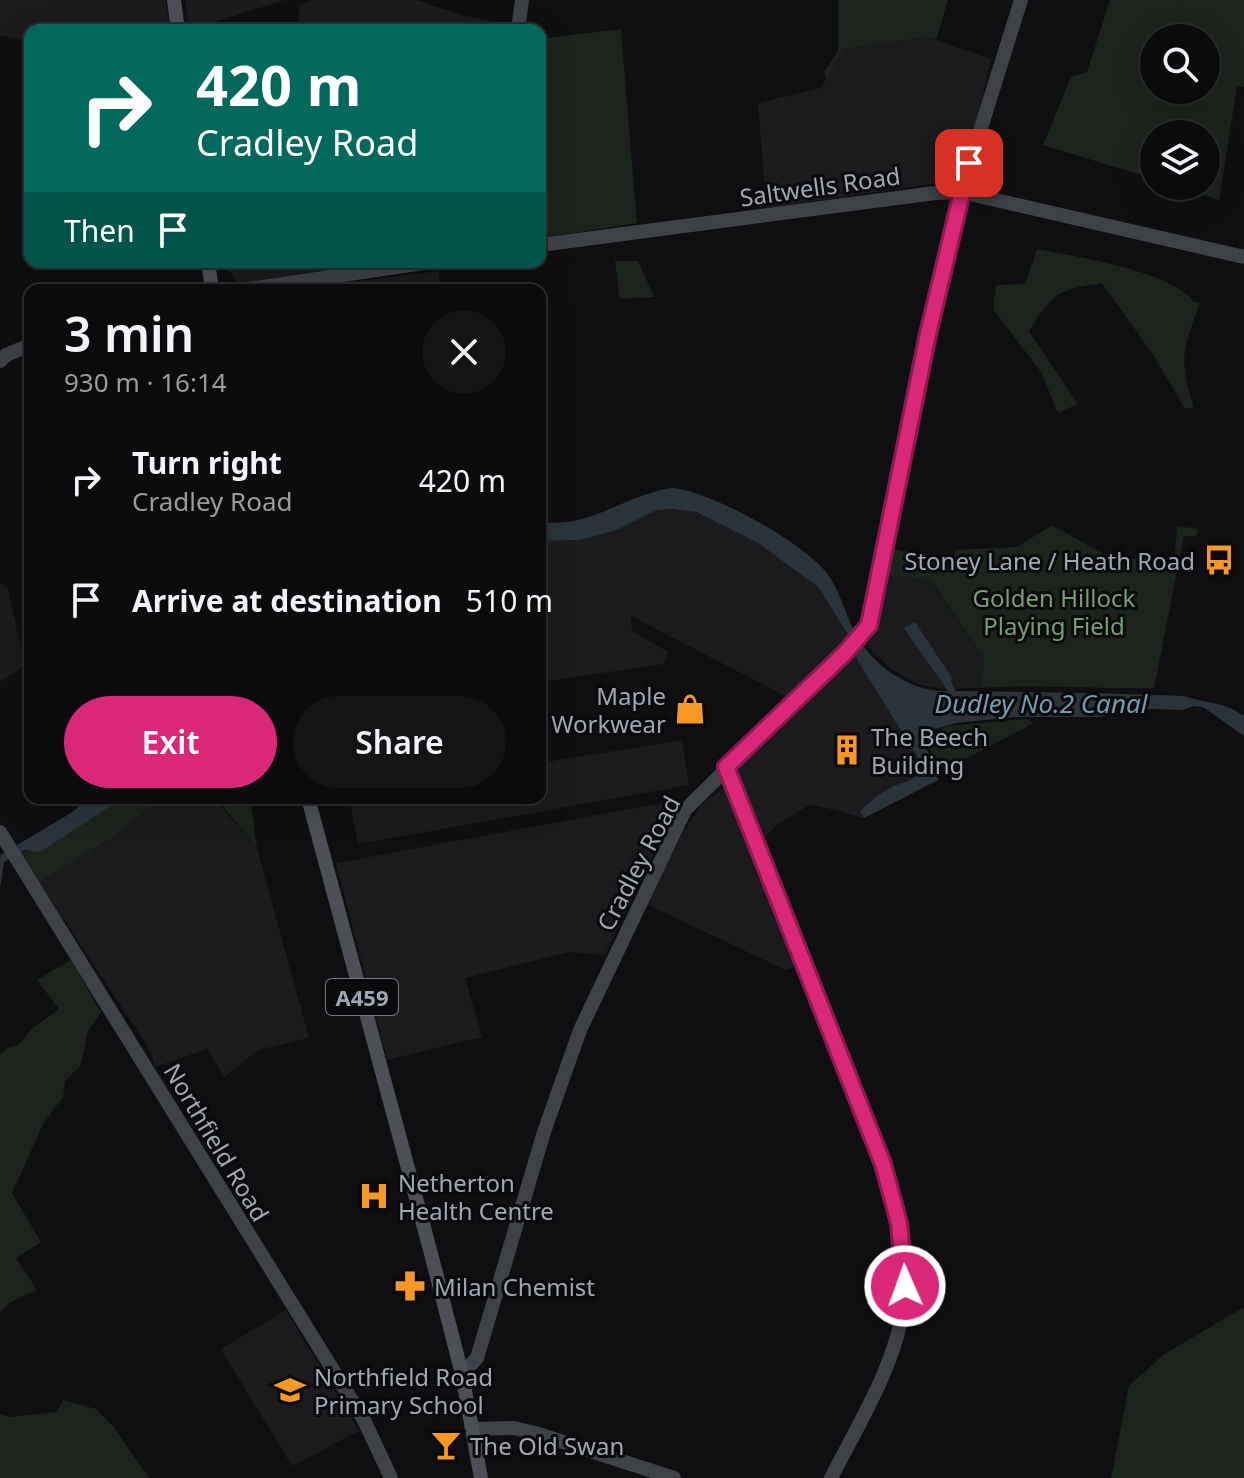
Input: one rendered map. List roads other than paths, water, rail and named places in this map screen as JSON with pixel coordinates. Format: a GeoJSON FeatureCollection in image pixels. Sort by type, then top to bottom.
{"type":"FeatureCollection","features":[{"type":"Feature","properties":{"kind":"main road"},"geometry":{"type":"LineString","coordinates":[[174,0],[177,24]]}},
{"type":"Feature","properties":{"kind":"main road","name":"A459"},"geometry":{"type":"LineString","coordinates":[[310,804],[462,1374],[481,1478]]}},
{"type":"Feature","properties":{"kind":"street"},"geometry":{"type":"LineString","coordinates":[[519,24],[522,0]]}},
{"type":"Feature","properties":{"kind":"street","name":"Cradley Road"},"geometry":{"type":"LineString","coordinates":[[462,1374],[477,1358],[544,1132],[580,1030],[685,810],[844,654],[869,625],[925,349],[961,192],[1021,0]]}},
{"type":"Feature","properties":{"kind":"street","name":"Saltwells Road"},"geometry":{"type":"LineString","coordinates":[[546,244],[961,192],[1244,257]]}},
{"type":"Feature","properties":{"kind":"street"},"geometry":{"type":"LineString","coordinates":[[282,284],[390,268]]}},
{"type":"Feature","properties":{"kind":"street"},"geometry":{"type":"LineString","coordinates":[[0,361],[24,348]]}},
{"type":"Feature","properties":{"kind":"street"},"geometry":{"type":"LineString","coordinates":[[726,767],[873,1136],[893,1198],[904,1249],[904,1302],[892,1352],[831,1478]]}},
{"type":"Feature","properties":{"kind":"street","name":"Northfield Road"},"geometry":{"type":"LineString","coordinates":[[4,838],[364,1420],[391,1478]]}},
{"type":"Feature","properties":{"kind":"street"},"geometry":{"type":"LineString","coordinates":[[473,1429],[524,1430],[674,1478]]}},
{"type":"Feature","properties":{"kind":"water","name":"Dudley No.2 Canal"},"geometry":{"type":"Polygon","coordinates":[[[672,488],[709,498],[754,520],[796,546],[831,579],[862,644],[882,666],[907,682],[948,691],[904,628],[915,622],[952,678],[956,691],[1184,696],[1222,705],[1244,716],[1244,736],[1203,707],[1193,706],[1183,710],[1151,709],[1100,717],[1015,717],[956,723],[921,733],[938,780],[864,818],[860,812],[872,800],[912,779],[924,767],[858,661],[847,633],[818,587],[758,543],[696,512],[657,510],[617,530],[580,540],[546,541],[546,522],[575,521],[672,488]]]}},
{"type":"Feature","properties":{"kind":"water"},"geometry":{"type":"Polygon","coordinates":[[[82,804],[114,804],[40,852],[25,850],[4,862],[0,888],[0,855],[82,804]]]}},
{"type":"Feature","properties":{"kind":"place","name":"Stoney Lane / Heath Road"},"geometry":{"type":"Point","coordinates":[1219,560]}},
{"type":"Feature","properties":{"kind":"place","name":"Maple Workwear"},"geometry":{"type":"Point","coordinates":[690,709]}},
{"type":"Feature","properties":{"kind":"place","name":"The Beech Building"},"geometry":{"type":"Point","coordinates":[847,750]}},
{"type":"Feature","properties":{"kind":"place","name":"Netherton Health Centre"},"geometry":{"type":"Point","coordinates":[374,1196]}},
{"type":"Feature","properties":{"kind":"place","name":"Milan Chemist"},"geometry":{"type":"Point","coordinates":[410,1286]}},
{"type":"Feature","properties":{"kind":"place","name":"Northfield Road Primary School"},"geometry":{"type":"Point","coordinates":[290,1390]}},
{"type":"Feature","properties":{"kind":"place","name":"The Old Swan"},"geometry":{"type":"Point","coordinates":[446,1445]}},
{"type":"Feature","properties":{"kind":"park label","name":"Golden Hillock Playing Field"},"geometry":{"type":"Point","coordinates":[1054,611]}}]}
